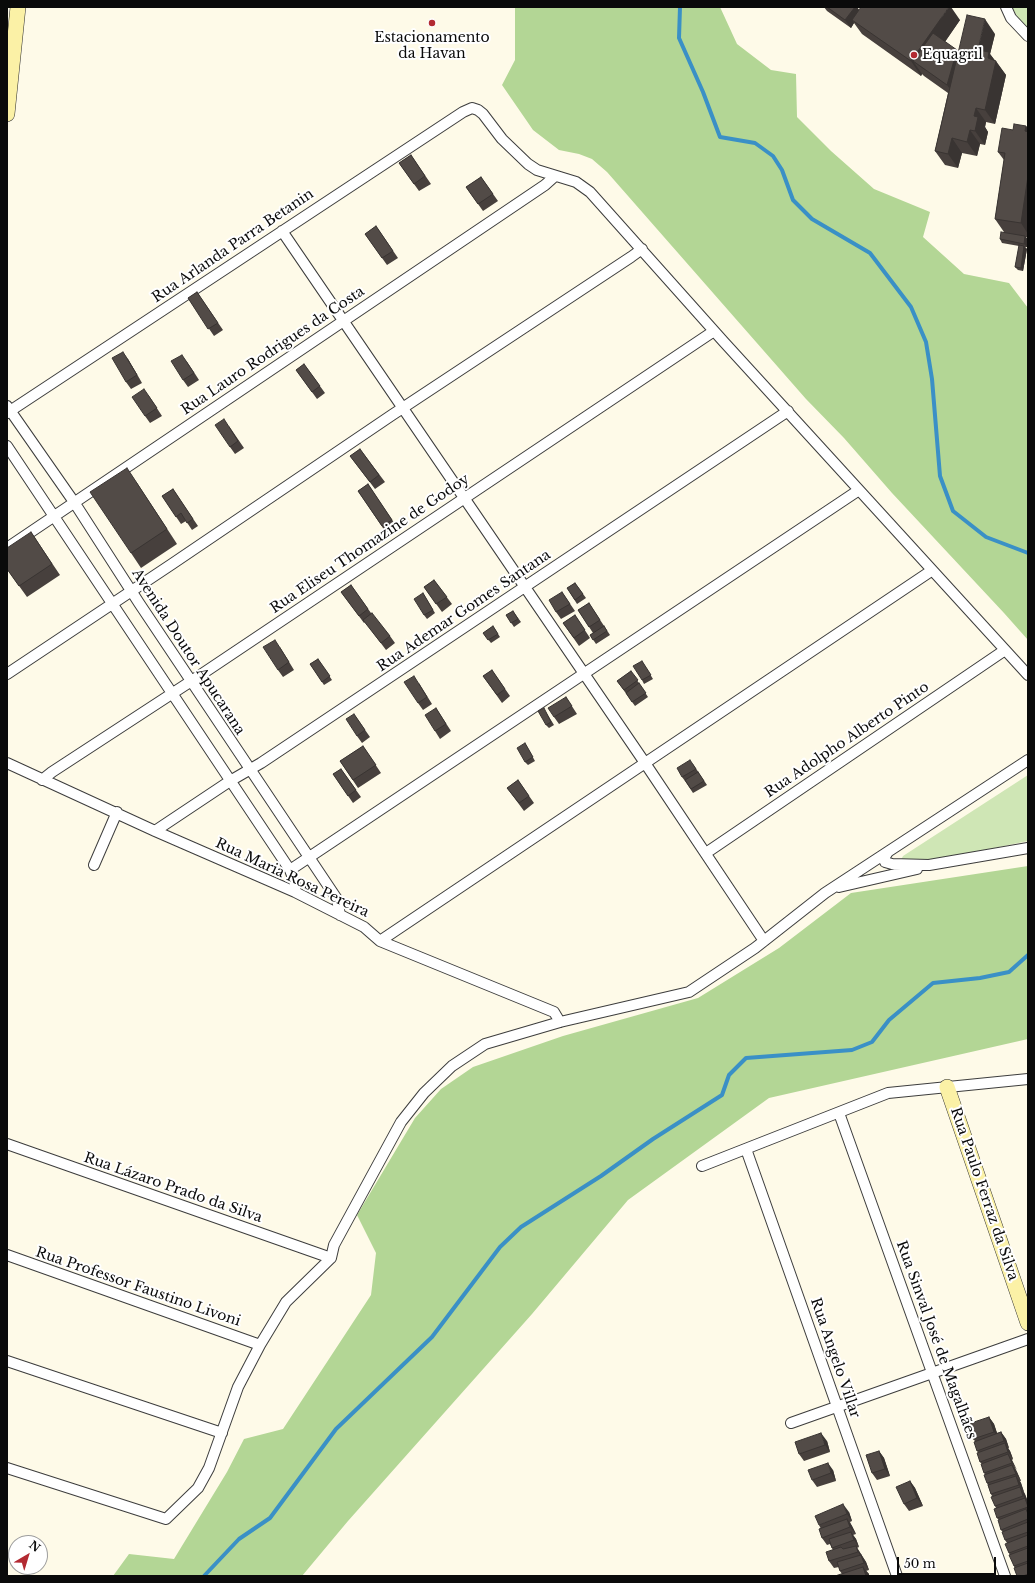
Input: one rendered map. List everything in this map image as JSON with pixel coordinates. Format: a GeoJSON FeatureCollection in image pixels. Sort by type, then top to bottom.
{"type":"FeatureCollection","features":[{"type":"Feature","properties":{"kind":"street"},"geometry":{"type":"LineString","coordinates":[[7,114],[18,7]]}},
{"type":"Feature","properties":{"kind":"street"},"geometry":{"type":"LineString","coordinates":[[1006,7],[1011,18],[1028,36]]}},
{"type":"Feature","properties":{"kind":"street","name":"Rua Arlanda Parra Betanin"},"geometry":{"type":"LineString","coordinates":[[8,410],[463,112],[472,108],[483,114],[502,139],[524,160],[538,170],[555,176]]}},
{"type":"Feature","properties":{"kind":"street"},"geometry":{"type":"LineString","coordinates":[[555,176],[576,182],[590,192],[931,571],[1028,675]]}},
{"type":"Feature","properties":{"kind":"street","name":"Rua Lauro Rodrigues da Costa"},"geometry":{"type":"LineString","coordinates":[[7,548],[545,185],[555,176]]}},
{"type":"Feature","properties":{"kind":"street"},"geometry":{"type":"LineString","coordinates":[[282,231],[404,408],[764,941]]}},
{"type":"Feature","properties":{"kind":"street"},"geometry":{"type":"LineString","coordinates":[[7,674],[547,311],[642,249]]}},
{"type":"Feature","properties":{"kind":"street","name":"Rua Eliseu Thomazine de Godoy"},"geometry":{"type":"LineString","coordinates":[[42,780],[714,331]]}},
{"type":"Feature","properties":{"kind":"street","name":"Avenida Doutor Apucarana"},"geometry":{"type":"LineString","coordinates":[[8,410],[74,502],[131,591],[337,899],[340,915]]}},
{"type":"Feature","properties":{"kind":"street","name":"Rua Ademar Gomes Santana"},"geometry":{"type":"LineString","coordinates":[[155,831],[230,781],[250,770],[788,411]]}},
{"type":"Feature","properties":{"kind":"street"},"geometry":{"type":"LineString","coordinates":[[7,446],[290,870],[295,883],[295,892]]}},
{"type":"Feature","properties":{"kind":"street"},"geometry":{"type":"LineString","coordinates":[[290,870],[859,490]]}},
{"type":"Feature","properties":{"kind":"street"},"geometry":{"type":"LineString","coordinates":[[380,941],[931,571]]}},
{"type":"Feature","properties":{"kind":"street","name":"Rua Adolpho Alberto Pinto"},"geometry":{"type":"LineString","coordinates":[[706,854],[1005,650]]}},
{"type":"Feature","properties":{"kind":"street"},"geometry":{"type":"LineString","coordinates":[[7,1468],[166,1518],[198,1488],[209,1468],[238,1387],[260,1345],[286,1302],[331,1258],[334,1245],[401,1122],[424,1093],[452,1066],[485,1044],[560,1022],[690,992],[764,941],[834,888],[1028,760]]}},
{"type":"Feature","properties":{"kind":"street","name":"Rua Maria Rosa Pereira"},"geometry":{"type":"LineString","coordinates":[[7,763],[42,780],[117,812],[155,831],[295,892],[364,927],[380,941],[554,1012],[560,1022]]}},
{"type":"Feature","properties":{"kind":"street"},"geometry":{"type":"LineString","coordinates":[[94,865],[117,812]]}},
{"type":"Feature","properties":{"kind":"street"},"geometry":{"type":"LineString","coordinates":[[834,888],[929,865],[1028,848]]}},
{"type":"Feature","properties":{"kind":"street"},"geometry":{"type":"LineString","coordinates":[[888,852],[884,858],[885,862],[892,864],[929,865]]}},
{"type":"Feature","properties":{"kind":"street"},"geometry":{"type":"LineString","coordinates":[[702,1166],[839,1113],[888,1092],[1028,1079]]}},
{"type":"Feature","properties":{"kind":"street","name":"Rua Paulo Ferraz da Silva"},"geometry":{"type":"LineString","coordinates":[[948,1087],[1028,1324]]}},
{"type":"Feature","properties":{"kind":"street","name":"Rua Sinval José de Magalhães"},"geometry":{"type":"LineString","coordinates":[[839,1113],[1005,1576]]}},
{"type":"Feature","properties":{"kind":"street","name":"Rua Lázaro Prado da Silva"},"geometry":{"type":"LineString","coordinates":[[7,1144],[331,1258]]}},
{"type":"Feature","properties":{"kind":"street","name":"Rua Angelo Villar"},"geometry":{"type":"LineString","coordinates":[[746,1149],[897,1576]]}},
{"type":"Feature","properties":{"kind":"street","name":"Rua Professor Faustino Livoni"},"geometry":{"type":"LineString","coordinates":[[7,1255],[260,1345]]}},
{"type":"Feature","properties":{"kind":"street"},"geometry":{"type":"LineString","coordinates":[[791,1423],[1028,1339]]}},
{"type":"Feature","properties":{"kind":"street"},"geometry":{"type":"LineString","coordinates":[[7,1361],[222,1433]]}},
{"type":"Feature","properties":{"kind":"green space"},"geometry":{"type":"Polygon","coordinates":[[[515,7],[720,7],[737,44],[771,70],[796,74],[797,117],[831,151],[874,189],[930,212],[923,237],[964,274],[1009,283],[1028,308],[1028,640],[892,493],[844,438],[806,399],[607,172],[592,159],[579,154],[559,150],[533,130],[502,85],[515,60],[515,7]]]}},
{"type":"Feature","properties":{"kind":"green space"},"geometry":{"type":"Polygon","coordinates":[[[1012,7],[1028,7],[1028,30],[1020,22],[1012,7]]]}},
{"type":"Feature","properties":{"kind":"green space"},"geometry":{"type":"Polygon","coordinates":[[[1028,775],[1028,841],[907,866],[901,860],[903,856],[1028,775]]]}},
{"type":"Feature","properties":{"kind":"green space"},"geometry":{"type":"Polygon","coordinates":[[[1028,866],[1028,1039],[769,1098],[628,1200],[532,1314],[348,1521],[302,1576],[113,1576],[129,1554],[174,1559],[227,1472],[244,1439],[283,1429],[371,1295],[376,1253],[357,1215],[415,1118],[441,1089],[473,1067],[563,1036],[698,998],[779,948],[851,893],[1028,866]]]}},
{"type":"Feature","properties":{"kind":"building"},"geometry":{"type":"Polygon","coordinates":[[[827,7],[855,7],[845,20],[827,7]]]}},
{"type":"Feature","properties":{"kind":"building","name":"Equagril"},"geometry":{"type":"Polygon","coordinates":[[[861,7],[949,7],[911,61],[852,20],[861,7]]]}},
{"type":"Feature","properties":{"kind":"building"},"geometry":{"type":"Polygon","coordinates":[[[967,15],[985,19],[978,50],[989,52],[988,58],[996,61],[985,110],[976,108],[974,116],[978,117],[975,131],[970,130],[967,142],[952,138],[948,154],[935,151],[967,15]]]}},
{"type":"Feature","properties":{"kind":"building"},"geometry":{"type":"Polygon","coordinates":[[[933,33],[957,50],[947,85],[913,61],[933,33]]]}},
{"type":"Feature","properties":{"kind":"building"},"geometry":{"type":"Polygon","coordinates":[[[1014,124],[1026,126],[1025,131],[1028,132],[1028,176],[1021,223],[995,219],[1005,153],[998,152],[1002,128],[1013,130],[1014,124]]]}},
{"type":"Feature","properties":{"kind":"building"},"geometry":{"type":"Polygon","coordinates":[[[411,155],[425,176],[414,184],[399,163],[411,155]]]}},
{"type":"Feature","properties":{"kind":"building"},"geometry":{"type":"Polygon","coordinates":[[[481,177],[493,194],[478,204],[466,187],[481,177]]]}},
{"type":"Feature","properties":{"kind":"building"},"geometry":{"type":"Polygon","coordinates":[[[376,226],[393,251],[382,258],[365,234],[376,226]]]}},
{"type":"Feature","properties":{"kind":"building"},"geometry":{"type":"Polygon","coordinates":[[[1001,232],[1025,236],[1024,244],[1000,239],[1001,232]]]}},
{"type":"Feature","properties":{"kind":"building"},"geometry":{"type":"Polygon","coordinates":[[[1019,245],[1024,246],[1021,268],[1015,267],[1019,245]]]}},
{"type":"Feature","properties":{"kind":"building"},"geometry":{"type":"Polygon","coordinates":[[[197,292],[218,323],[208,329],[188,298],[197,292]]]}},
{"type":"Feature","properties":{"kind":"building"},"geometry":{"type":"Polygon","coordinates":[[[123,352],[137,375],[126,382],[112,358],[123,352]]]}},
{"type":"Feature","properties":{"kind":"building"},"geometry":{"type":"Polygon","coordinates":[[[182,355],[194,373],[183,380],[171,361],[182,355]]]}},
{"type":"Feature","properties":{"kind":"building"},"geometry":{"type":"Polygon","coordinates":[[[304,364],[320,386],[312,392],[296,370],[304,364]]]}},
{"type":"Feature","properties":{"kind":"building"},"geometry":{"type":"Polygon","coordinates":[[[144,389],[157,408],[145,416],[132,397],[144,389]]]}},
{"type":"Feature","properties":{"kind":"building"},"geometry":{"type":"Polygon","coordinates":[[[224,419],[238,441],[230,447],[215,425],[224,419]]]}},
{"type":"Feature","properties":{"kind":"building"},"geometry":{"type":"Polygon","coordinates":[[[360,449],[379,475],[370,482],[350,456],[360,449]]]}},
{"type":"Feature","properties":{"kind":"building"},"geometry":{"type":"Polygon","coordinates":[[[127,468],[167,529],[131,553],[90,492],[127,468]]]}},
{"type":"Feature","properties":{"kind":"building"},"geometry":{"type":"Polygon","coordinates":[[[368,484],[392,520],[382,526],[358,491],[368,484]]]}},
{"type":"Feature","properties":{"kind":"building"},"geometry":{"type":"Polygon","coordinates":[[[173,489],[193,519],[187,523],[181,513],[176,517],[162,496],[173,489]]]}},
{"type":"Feature","properties":{"kind":"building"},"geometry":{"type":"Polygon","coordinates":[[[31,532],[52,564],[19,586],[7,569],[7,548],[31,532]]]}},
{"type":"Feature","properties":{"kind":"building"},"geometry":{"type":"Polygon","coordinates":[[[434,580],[447,597],[436,604],[424,587],[434,580]]]}},
{"type":"Feature","properties":{"kind":"building"},"geometry":{"type":"Polygon","coordinates":[[[575,583],[583,594],[575,600],[567,588],[575,583]]]}},
{"type":"Feature","properties":{"kind":"building"},"geometry":{"type":"Polygon","coordinates":[[[351,585],[368,609],[359,616],[341,592],[351,585]]]}},
{"type":"Feature","properties":{"kind":"building"},"geometry":{"type":"Polygon","coordinates":[[[562,592],[570,604],[556,612],[549,600],[562,592]]]}},
{"type":"Feature","properties":{"kind":"building"},"geometry":{"type":"Polygon","coordinates":[[[423,593],[433,610],[424,615],[414,599],[423,593]]]}},
{"type":"Feature","properties":{"kind":"building"},"geometry":{"type":"Polygon","coordinates":[[[589,603],[600,620],[589,627],[578,610],[589,603]]]}},
{"type":"Feature","properties":{"kind":"building"},"geometry":{"type":"Polygon","coordinates":[[[513,611],[518,619],[511,623],[506,615],[513,611]]]}},
{"type":"Feature","properties":{"kind":"building"},"geometry":{"type":"Polygon","coordinates":[[[372,613],[390,636],[381,643],[363,620],[372,613]]]}},
{"type":"Feature","properties":{"kind":"building"},"geometry":{"type":"Polygon","coordinates":[[[575,615],[585,630],[574,638],[563,623],[575,615]]]}},
{"type":"Feature","properties":{"kind":"building"},"geometry":{"type":"Polygon","coordinates":[[[493,626],[498,634],[488,640],[483,633],[493,626]]]}},
{"type":"Feature","properties":{"kind":"building"},"geometry":{"type":"Polygon","coordinates":[[[604,626],[607,631],[593,640],[590,635],[604,626]]]}},
{"type":"Feature","properties":{"kind":"building"},"geometry":{"type":"Polygon","coordinates":[[[275,640],[289,662],[278,670],[263,647],[275,640]]]}},
{"type":"Feature","properties":{"kind":"building"},"geometry":{"type":"Polygon","coordinates":[[[318,659],[330,676],[322,682],[310,664],[318,659]]]}},
{"type":"Feature","properties":{"kind":"building"},"geometry":{"type":"Polygon","coordinates":[[[642,661],[651,675],[642,680],[633,666],[642,661]]]}},
{"type":"Feature","properties":{"kind":"building"},"geometry":{"type":"Polygon","coordinates":[[[492,670],[505,689],[497,695],[483,676],[492,670]]]}},
{"type":"Feature","properties":{"kind":"building"},"geometry":{"type":"Polygon","coordinates":[[[631,671],[638,680],[624,690],[617,681],[631,671]]]}},
{"type":"Feature","properties":{"kind":"building"},"geometry":{"type":"Polygon","coordinates":[[[414,676],[427,697],[418,703],[404,682],[414,676]]]}},
{"type":"Feature","properties":{"kind":"building"},"geometry":{"type":"Polygon","coordinates":[[[639,683],[646,693],[632,702],[626,693],[639,683]]]}},
{"type":"Feature","properties":{"kind":"building"},"geometry":{"type":"Polygon","coordinates":[[[566,697],[572,706],[554,717],[548,708],[566,697]]]}},
{"type":"Feature","properties":{"kind":"building"},"geometry":{"type":"Polygon","coordinates":[[[436,708],[446,724],[435,731],[425,715],[436,708]]]}},
{"type":"Feature","properties":{"kind":"building"},"geometry":{"type":"Polygon","coordinates":[[[544,708],[551,722],[546,725],[538,711],[544,708]]]}},
{"type":"Feature","properties":{"kind":"building"},"geometry":{"type":"Polygon","coordinates":[[[354,714],[365,730],[357,736],[346,719],[354,714]]]}},
{"type":"Feature","properties":{"kind":"building"},"geometry":{"type":"Polygon","coordinates":[[[525,743],[533,757],[525,762],[517,748],[525,743]]]}},
{"type":"Feature","properties":{"kind":"building"},"geometry":{"type":"Polygon","coordinates":[[[363,746],[376,765],[353,780],[340,761],[363,746]]]}},
{"type":"Feature","properties":{"kind":"building"},"geometry":{"type":"Polygon","coordinates":[[[690,760],[696,769],[682,777],[677,768],[690,760]]]}},
{"type":"Feature","properties":{"kind":"building"},"geometry":{"type":"Polygon","coordinates":[[[341,769],[356,790],[348,796],[333,774],[341,769]]]}},
{"type":"Feature","properties":{"kind":"building"},"geometry":{"type":"Polygon","coordinates":[[[698,772],[704,781],[691,789],[685,780],[698,772]]]}},
{"type":"Feature","properties":{"kind":"building"},"geometry":{"type":"Polygon","coordinates":[[[518,780],[529,796],[519,803],[507,788],[518,780]]]}},
{"type":"Feature","properties":{"kind":"building"},"geometry":{"type":"Polygon","coordinates":[[[989,1417],[994,1432],[973,1439],[968,1424],[989,1417]]]}},
{"type":"Feature","properties":{"kind":"building"},"geometry":{"type":"Polygon","coordinates":[[[1001,1432],[1004,1441],[977,1451],[974,1442],[1001,1432]]]}},
{"type":"Feature","properties":{"kind":"building"},"geometry":{"type":"Polygon","coordinates":[[[821,1433],[825,1445],[799,1454],[795,1442],[821,1433]]]}},
{"type":"Feature","properties":{"kind":"building"},"geometry":{"type":"Polygon","coordinates":[[[1005,1443],[1008,1452],[980,1462],[977,1453],[1005,1443]]]}},
{"type":"Feature","properties":{"kind":"building"},"geometry":{"type":"Polygon","coordinates":[[[879,1451],[885,1469],[872,1473],[866,1455],[879,1451]]]}},
{"type":"Feature","properties":{"kind":"building"},"geometry":{"type":"Polygon","coordinates":[[[1008,1454],[1012,1463],[984,1473],[981,1464],[1008,1454]]]}},
{"type":"Feature","properties":{"kind":"building"},"geometry":{"type":"Polygon","coordinates":[[[828,1463],[831,1473],[812,1480],[808,1470],[828,1463]]]}},
{"type":"Feature","properties":{"kind":"building"},"geometry":{"type":"Polygon","coordinates":[[[1012,1465],[1016,1474],[987,1483],[984,1475],[1012,1465]]]}},
{"type":"Feature","properties":{"kind":"building"},"geometry":{"type":"Polygon","coordinates":[[[1016,1476],[1019,1485],[991,1494],[988,1485],[1016,1476]]]}},
{"type":"Feature","properties":{"kind":"building"},"geometry":{"type":"Polygon","coordinates":[[[910,1481],[917,1498],[904,1504],[896,1487],[910,1481]]]}},
{"type":"Feature","properties":{"kind":"building"},"geometry":{"type":"Polygon","coordinates":[[[1020,1487],[1023,1496],[995,1506],[991,1497],[1020,1487]]]}},
{"type":"Feature","properties":{"kind":"building"},"geometry":{"type":"Polygon","coordinates":[[[1025,1498],[1028,1507],[997,1518],[994,1509],[1025,1498]]]}},
{"type":"Feature","properties":{"kind":"building"},"geometry":{"type":"Polygon","coordinates":[[[843,1504],[847,1514],[819,1525],[815,1516],[843,1504]]]}},
{"type":"Feature","properties":{"kind":"building"},"geometry":{"type":"Polygon","coordinates":[[[1026,1509],[1028,1519],[1001,1530],[998,1520],[1026,1509]]]}},
{"type":"Feature","properties":{"kind":"building"},"geometry":{"type":"Polygon","coordinates":[[[847,1519],[850,1527],[822,1538],[819,1529],[847,1519]]]}},
{"type":"Feature","properties":{"kind":"building"},"geometry":{"type":"Polygon","coordinates":[[[1028,1522],[1028,1532],[1005,1540],[1002,1532],[1028,1522]]]}},
{"type":"Feature","properties":{"kind":"building"},"geometry":{"type":"Polygon","coordinates":[[[851,1532],[854,1540],[832,1548],[829,1539],[851,1532]]]}},
{"type":"Feature","properties":{"kind":"building"},"geometry":{"type":"Polygon","coordinates":[[[1028,1535],[1028,1546],[1009,1553],[1005,1544],[1028,1535]]]}},
{"type":"Feature","properties":{"kind":"building"},"geometry":{"type":"Polygon","coordinates":[[[856,1546],[858,1552],[829,1561],[826,1552],[841,1547],[843,1549],[856,1546]]]}},
{"type":"Feature","properties":{"kind":"building"},"geometry":{"type":"Polygon","coordinates":[[[1028,1548],[1028,1561],[1014,1566],[1009,1555],[1028,1548]]]}},
{"type":"Feature","properties":{"kind":"building"},"geometry":{"type":"Polygon","coordinates":[[[861,1555],[864,1563],[840,1571],[837,1562],[861,1555]]]}},
{"type":"Feature","properties":{"kind":"building"},"geometry":{"type":"Polygon","coordinates":[[[1028,1563],[1028,1574],[1017,1576],[1014,1568],[1028,1563]]]}},
{"type":"Feature","properties":{"kind":"building"},"geometry":{"type":"Polygon","coordinates":[[[863,1567],[866,1576],[835,1576],[863,1567]]]}},
{"type":"Feature","properties":{"kind":"waterway"},"geometry":{"type":"LineString","coordinates":[[680,7],[679,38],[703,92],[720,137],[755,143],[773,156],[782,170],[793,200],[812,219],[870,253],[911,307],[926,342],[932,379],[940,476],[953,511],[986,537],[1028,553]]}},
{"type":"Feature","properties":{"kind":"waterway"},"geometry":{"type":"LineString","coordinates":[[204,1576],[239,1539],[270,1518],[336,1429],[432,1337],[500,1247],[521,1227],[601,1176],[653,1139],[722,1095],[729,1075],[746,1058],[852,1050],[872,1042],[889,1020],[933,983],[980,978],[1009,972],[1028,955]]}},
{"type":"Feature","properties":{"kind":"place","name":"Estacionamento da Havan"},"geometry":{"type":"Point","coordinates":[432,23]}},
{"type":"Feature","properties":{"kind":"place","name":"Equagril"},"geometry":{"type":"Point","coordinates":[914,55]}}]}
